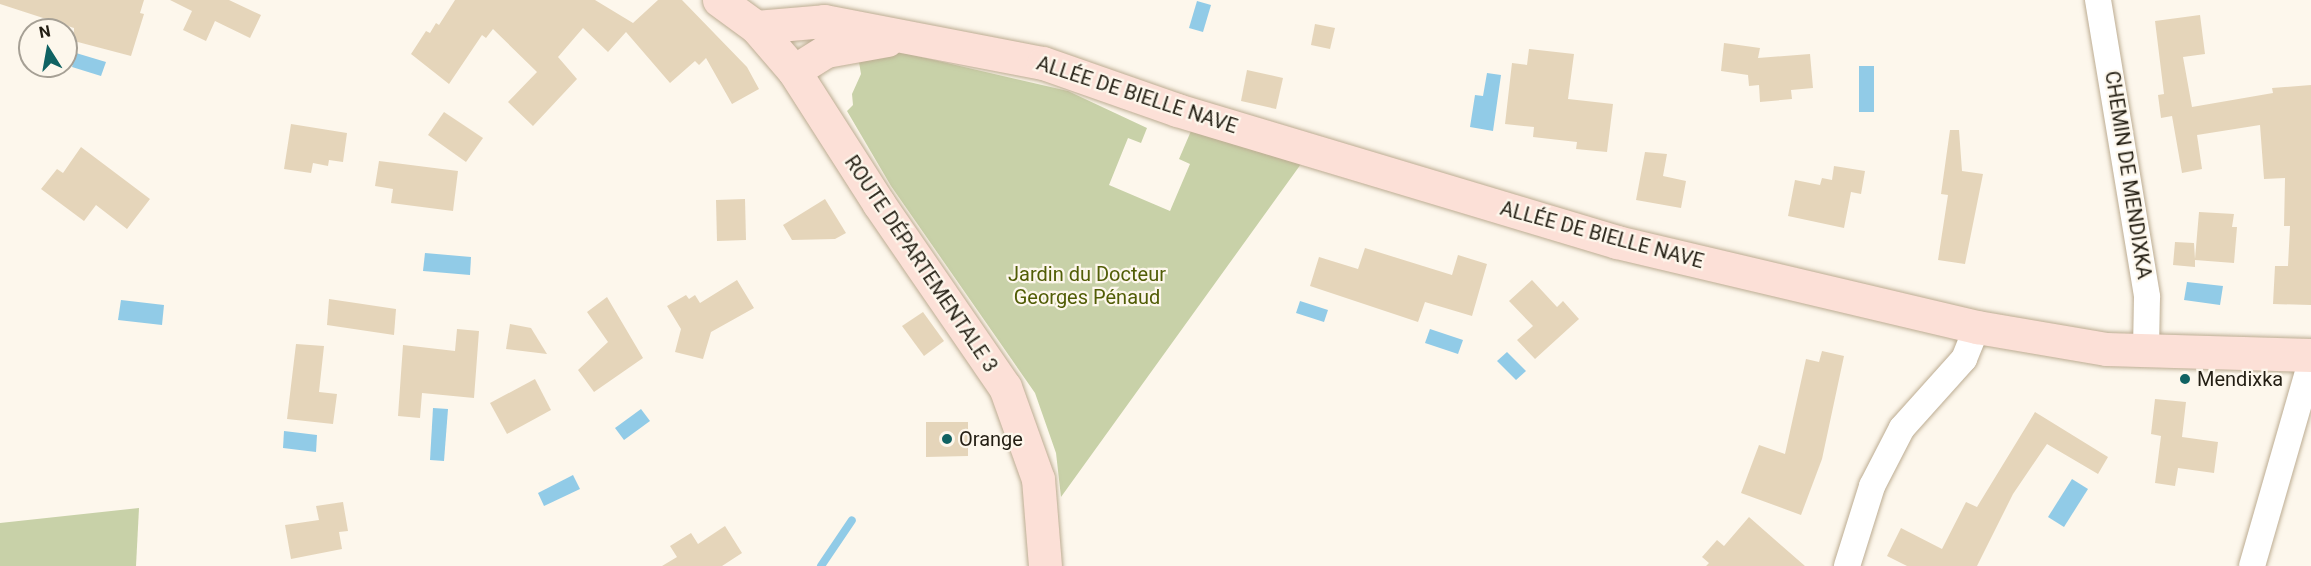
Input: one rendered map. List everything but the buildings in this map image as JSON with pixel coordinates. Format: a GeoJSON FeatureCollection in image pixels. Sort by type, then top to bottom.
{"type":"FeatureCollection","features":[{"type":"Feature","properties":{"kind":"street","name":"ROUTE DÉPARTEMENTALE 3"},"geometry":{"type":"LineString","coordinates":[[719,0],[756,27],[794,71],[879,204],[1005,387],[1038,479],[1045,566]]}},
{"type":"Feature","properties":{"kind":"street","name":"CHEMIN DE MENDIXKA"},"geometry":{"type":"LineString","coordinates":[[2098,0],[2147,297],[2146,351]]}},
{"type":"Feature","properties":{"kind":"street","name":"ALLÉE DE BIELLE NAVE"},"geometry":{"type":"LineString","coordinates":[[756,27],[824,21],[1043,63],[1177,110],[1617,242],[1977,327],[2106,349],[2311,355]]}},
{"type":"Feature","properties":{"kind":"street","name":"ALLÉE DE BIELLE NAVE"},"geometry":{"type":"LineString","coordinates":[[794,71],[826,51],[909,37]]}},
{"type":"Feature","properties":{"kind":"street"},"geometry":{"type":"LineString","coordinates":[[1847,566],[1872,486],[1902,428],[1964,359],[1977,327]]}},
{"type":"Feature","properties":{"kind":"street"},"geometry":{"type":"LineString","coordinates":[[2252,566],[2311,361]]}},
{"type":"Feature","properties":{"kind":"green space","name":"Jardin du Docteur Georges Pénaud"},"geometry":{"type":"Polygon","coordinates":[[[891,50],[1068,91],[1147,128],[1141,143],[1128,138],[1109,185],[1170,211],[1190,164],[1179,159],[1191,131],[1301,164],[1061,497],[1056,453],[1035,393],[891,186],[847,111],[853,105],[852,94],[861,74],[859,62],[891,50]]]}},
{"type":"Feature","properties":{"kind":"green space"},"geometry":{"type":"Polygon","coordinates":[[[139,508],[136,566],[0,566],[0,523],[139,508]]]}},
{"type":"Feature","properties":{"kind":"water"},"geometry":{"type":"Polygon","coordinates":[[[1197,1],[1211,5],[1203,32],[1189,28],[1197,1]]]}},
{"type":"Feature","properties":{"kind":"water"},"geometry":{"type":"Polygon","coordinates":[[[78,54],[106,62],[101,76],[78,69],[78,54]]]}},
{"type":"Feature","properties":{"kind":"water"},"geometry":{"type":"Polygon","coordinates":[[[1859,66],[1874,66],[1874,112],[1859,112],[1859,66]]]}},
{"type":"Feature","properties":{"kind":"water"},"geometry":{"type":"Polygon","coordinates":[[[1487,73],[1501,75],[1493,131],[1470,127],[1475,95],[1483,96],[1487,73]]]}},
{"type":"Feature","properties":{"kind":"water"},"geometry":{"type":"Polygon","coordinates":[[[425,253],[471,257],[470,275],[423,271],[425,253]]]}},
{"type":"Feature","properties":{"kind":"water"},"geometry":{"type":"Polygon","coordinates":[[[2187,282],[2223,286],[2220,305],[2184,300],[2187,282]]]}},
{"type":"Feature","properties":{"kind":"water"},"geometry":{"type":"Polygon","coordinates":[[[121,300],[164,305],[162,325],[118,320],[121,300]]]}},
{"type":"Feature","properties":{"kind":"water"},"geometry":{"type":"Polygon","coordinates":[[[1300,301],[1328,310],[1324,322],[1296,313],[1300,301]]]}},
{"type":"Feature","properties":{"kind":"water"},"geometry":{"type":"Polygon","coordinates":[[[1430,329],[1463,340],[1458,354],[1425,343],[1430,329]]]}},
{"type":"Feature","properties":{"kind":"water"},"geometry":{"type":"Polygon","coordinates":[[[1507,352],[1526,371],[1516,380],[1497,361],[1507,352]]]}},
{"type":"Feature","properties":{"kind":"water"},"geometry":{"type":"Polygon","coordinates":[[[433,408],[448,409],[444,461],[430,460],[433,408]]]}},
{"type":"Feature","properties":{"kind":"water"},"geometry":{"type":"Polygon","coordinates":[[[641,409],[650,421],[624,440],[615,428],[641,409]]]}},
{"type":"Feature","properties":{"kind":"water"},"geometry":{"type":"Polygon","coordinates":[[[284,431],[317,435],[316,452],[283,448],[284,431]]]}},
{"type":"Feature","properties":{"kind":"water"},"geometry":{"type":"Polygon","coordinates":[[[573,475],[580,489],[544,506],[538,493],[573,475]]]}},
{"type":"Feature","properties":{"kind":"water"},"geometry":{"type":"Polygon","coordinates":[[[2072,479],[2088,489],[2064,527],[2048,517],[2072,479]]]}},
{"type":"Feature","properties":{"kind":"waterway"},"geometry":{"type":"LineString","coordinates":[[821,566],[852,520]]}},
{"type":"Feature","properties":{"kind":"place","name":"Mendixka"},"geometry":{"type":"Point","coordinates":[2185,379]}},
{"type":"Feature","properties":{"kind":"place","name":"Orange"},"geometry":{"type":"Point","coordinates":[947,439]}}]}
